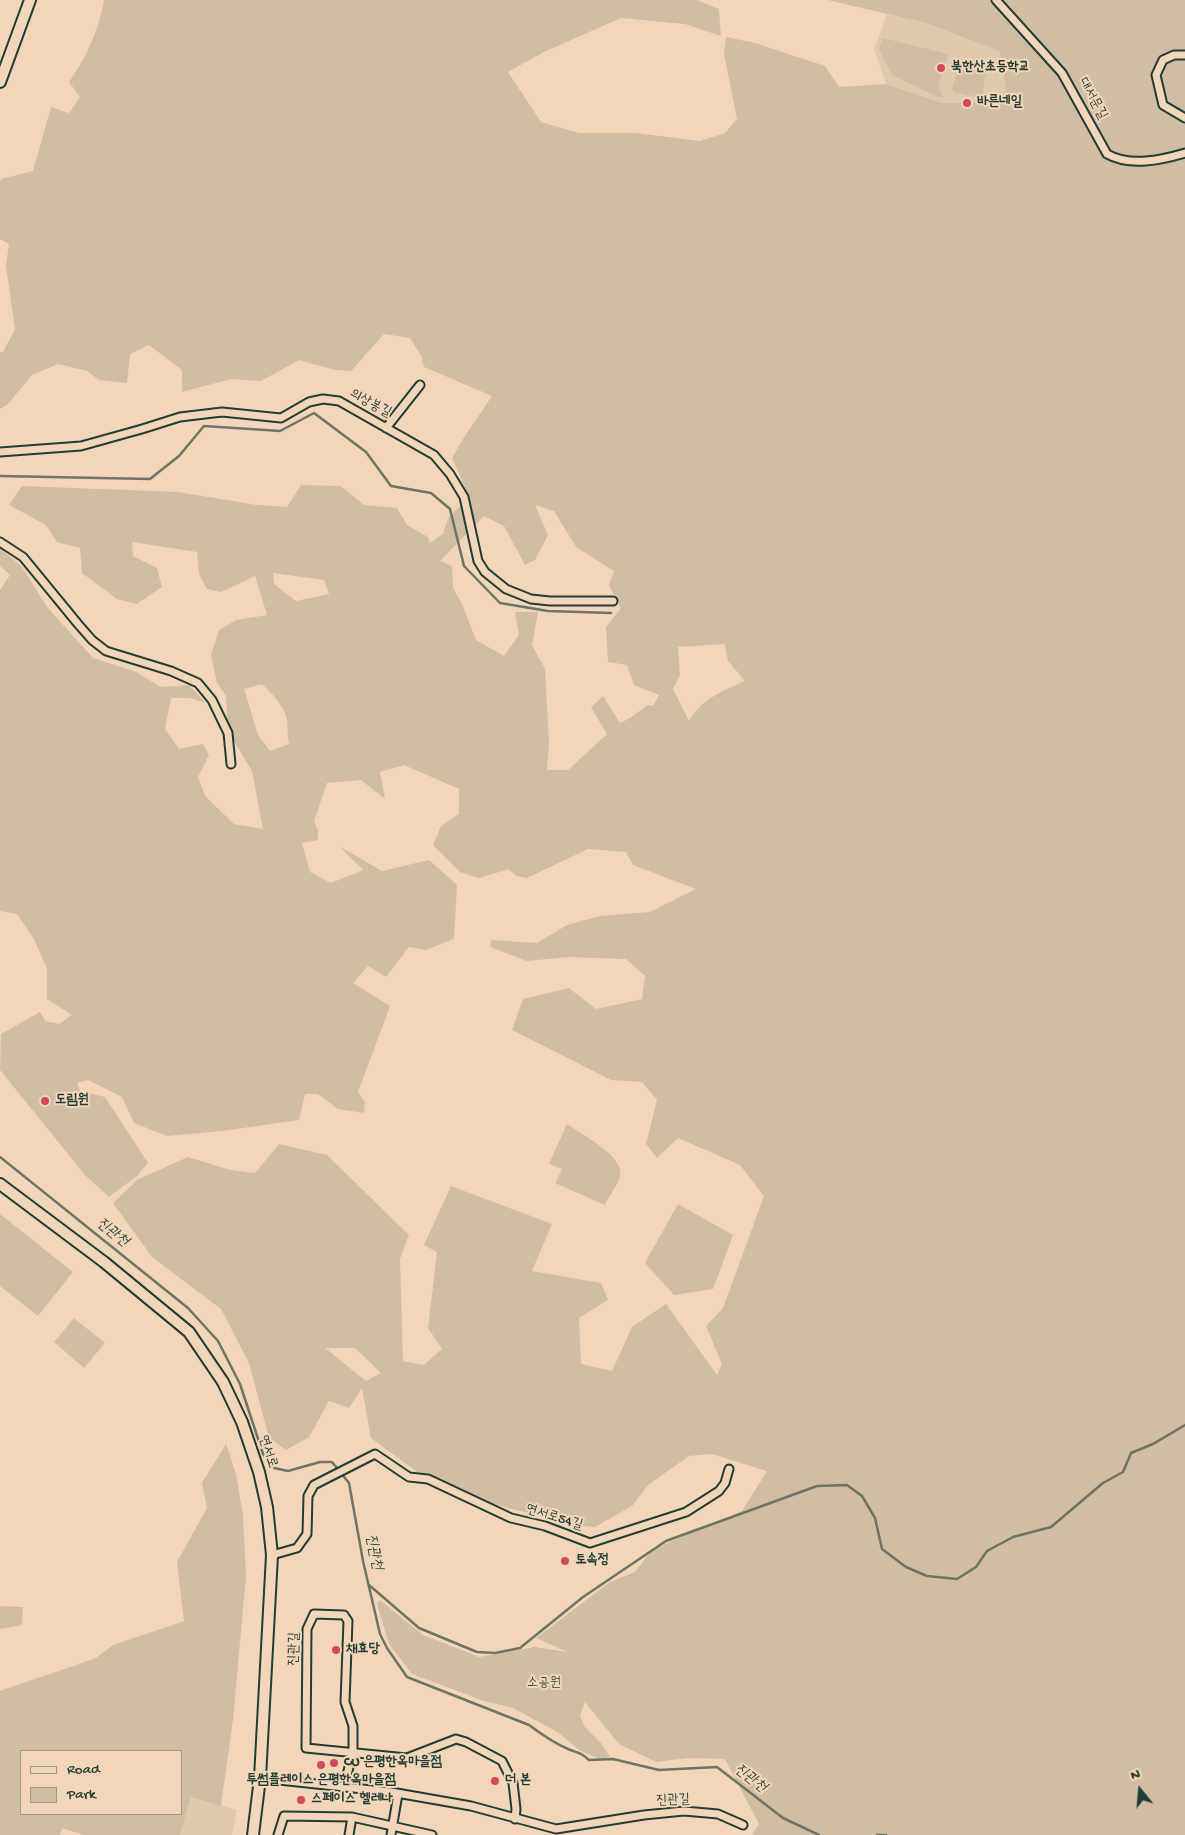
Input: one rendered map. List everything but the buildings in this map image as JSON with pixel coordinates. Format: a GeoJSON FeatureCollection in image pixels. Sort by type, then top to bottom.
{"type":"FeatureCollection","features":[{"type":"Feature","properties":{"kind":"main road"},"geometry":{"type":"LineString","coordinates":[[0,82],[30,0]]}},
{"type":"Feature","properties":{"kind":"main road","name":"연서로"},"geometry":{"type":"LineString","coordinates":[[0,1184],[104,1262],[188,1332],[223,1382],[242,1422],[259,1472],[267,1507],[272,1555],[260,1778],[253,1835]]}},
{"type":"Feature","properties":{"kind":"street","name":"대서문길"},"geometry":{"type":"LineString","coordinates":[[996,0],[1062,72],[1107,154],[1114,158],[1132,161],[1154,160],[1185,153]]}},
{"type":"Feature","properties":{"kind":"street"},"geometry":{"type":"LineString","coordinates":[[1185,55],[1174,55],[1163,60],[1156,75],[1163,105],[1185,118]]}},
{"type":"Feature","properties":{"kind":"street"},"geometry":{"type":"LineString","coordinates":[[386,428],[420,385]]}},
{"type":"Feature","properties":{"kind":"street","name":"의상봉길"},"geometry":{"type":"LineString","coordinates":[[0,452],[81,446],[180,417],[222,412],[281,418],[309,402],[322,399],[339,401],[434,455],[450,474],[464,497],[478,561],[485,572],[506,589],[531,599],[613,601]]}},
{"type":"Feature","properties":{"kind":"street"},"geometry":{"type":"LineString","coordinates":[[0,542],[23,557],[92,640],[106,651],[171,671],[198,683],[212,700],[228,733],[231,764]]}},
{"type":"Feature","properties":{"kind":"street","name":"연서로54길"},"geometry":{"type":"LineString","coordinates":[[272,1555],[296,1548],[307,1534],[308,1496],[314,1485],[375,1454],[409,1477],[428,1479],[511,1518],[545,1526],[590,1542],[686,1512],[719,1491],[725,1483],[729,1469]]}},
{"type":"Feature","properties":{"kind":"street","name":"진관길"},"geometry":{"type":"LineString","coordinates":[[344,1786],[353,1752],[353,1726],[345,1702],[348,1621],[344,1615],[314,1614],[306,1629],[306,1748],[353,1752],[407,1758],[456,1739],[466,1742],[502,1761],[513,1783],[516,1809],[515,1819]]}},
{"type":"Feature","properties":{"kind":"street","name":"진관길"},"geometry":{"type":"LineString","coordinates":[[260,1778],[344,1786],[471,1806],[556,1832],[644,1815],[684,1812],[718,1814],[743,1825]]}},
{"type":"Feature","properties":{"kind":"street"},"geometry":{"type":"LineString","coordinates":[[392,1835],[398,1794]]}},
{"type":"Feature","properties":{"kind":"street"},"geometry":{"type":"LineString","coordinates":[[278,1835],[284,1816],[352,1817],[432,1835]]}},
{"type":"Feature","properties":{"kind":"street"},"geometry":{"type":"LineString","coordinates":[[349,1835],[352,1817]]}},
{"type":"Feature","properties":{"kind":"shaded area","name":"북한산초등학교"},"geometry":{"type":"Polygon","coordinates":[[[887,14],[926,23],[999,51],[1009,104],[991,102],[943,103],[886,84],[874,49],[887,14]]]}},
{"type":"Feature","properties":{"kind":"shaded area"},"geometry":{"type":"Polygon","coordinates":[[[191,1797],[237,1810],[232,1835],[180,1835],[191,1797]]]}},
{"type":"Feature","properties":{"kind":"green space","name":"소공원"},"geometry":{"type":"Polygon","coordinates":[[[104,0],[697,0],[719,9],[721,36],[685,24],[621,18],[544,52],[508,72],[541,122],[579,133],[635,133],[700,141],[725,133],[737,119],[724,54],[726,37],[755,43],[825,66],[839,87],[886,84],[943,103],[991,102],[1009,104],[999,51],[926,23],[828,0],[1185,0],[1185,1835],[752,1835],[759,1824],[725,1759],[687,1758],[656,1762],[619,1744],[585,1702],[580,1715],[584,1726],[601,1743],[610,1757],[600,1759],[579,1750],[559,1733],[513,1708],[484,1701],[412,1674],[389,1644],[377,1604],[380,1600],[423,1635],[479,1657],[535,1647],[567,1652],[536,1638],[610,1582],[635,1572],[652,1550],[742,1511],[767,1471],[712,1454],[689,1456],[648,1485],[632,1506],[595,1527],[575,1525],[493,1504],[420,1474],[371,1438],[362,1388],[349,1408],[329,1401],[309,1437],[286,1450],[269,1438],[249,1363],[221,1309],[152,1257],[113,1203],[137,1180],[188,1157],[230,1170],[255,1173],[279,1144],[327,1155],[409,1235],[400,1259],[403,1361],[424,1365],[442,1349],[428,1328],[437,1252],[424,1245],[451,1186],[552,1224],[532,1271],[601,1283],[608,1300],[579,1318],[581,1364],[612,1371],[632,1327],[666,1304],[717,1375],[722,1364],[706,1326],[723,1308],[764,1196],[740,1165],[678,1138],[657,1158],[646,1144],[657,1100],[642,1082],[611,1080],[512,1030],[523,999],[569,988],[596,1009],[642,999],[645,976],[626,959],[569,957],[527,961],[490,947],[491,940],[537,943],[567,925],[600,916],[650,912],[696,889],[633,865],[626,852],[588,849],[527,878],[516,876],[509,869],[479,878],[460,872],[433,845],[441,826],[459,814],[459,789],[404,765],[380,772],[385,799],[361,780],[327,783],[314,821],[318,831],[318,840],[302,843],[310,872],[331,883],[363,870],[339,846],[382,871],[429,860],[457,885],[454,939],[426,950],[409,947],[386,977],[368,966],[353,983],[390,1006],[358,1092],[365,1102],[364,1113],[338,1109],[318,1094],[305,1094],[299,1120],[222,1131],[167,1136],[134,1123],[122,1097],[88,1080],[77,1083],[80,1091],[105,1097],[148,1163],[137,1176],[109,1197],[85,1175],[0,1070],[1,1034],[40,1012],[45,1021],[59,1024],[72,1015],[47,999],[47,969],[34,939],[17,914],[0,911],[0,590],[10,575],[0,566],[0,548],[22,567],[47,607],[93,658],[134,671],[161,687],[189,685],[206,703],[190,698],[171,698],[165,729],[179,749],[203,744],[209,755],[198,777],[205,796],[234,824],[263,829],[252,771],[228,731],[226,696],[217,683],[211,655],[219,630],[236,620],[267,615],[255,576],[221,592],[207,589],[199,574],[197,552],[132,542],[133,556],[157,568],[162,587],[137,604],[117,599],[82,573],[80,548],[57,542],[46,525],[9,505],[22,486],[178,492],[257,505],[287,507],[301,485],[341,486],[364,505],[397,508],[407,525],[428,537],[430,543],[443,534],[449,516],[470,498],[452,458],[492,396],[424,367],[421,356],[410,338],[384,334],[351,371],[335,370],[299,360],[261,381],[231,379],[182,392],[182,370],[149,345],[130,354],[127,383],[99,380],[87,371],[58,364],[32,375],[7,405],[0,409],[0,352],[3,352],[15,329],[6,266],[9,244],[0,239],[0,182],[1,179],[33,171],[51,107],[69,113],[80,97],[69,82],[91,43],[99,22],[104,0]],[[535,505],[548,535],[535,560],[525,565],[504,526],[484,516],[440,561],[452,566],[453,588],[462,604],[476,640],[504,656],[519,635],[515,612],[538,612],[532,645],[545,669],[549,743],[547,770],[568,770],[607,734],[591,707],[603,696],[620,723],[648,705],[653,706],[659,695],[634,685],[627,665],[608,662],[606,627],[621,608],[609,586],[614,571],[576,547],[554,511],[535,505]],[[273,573],[274,584],[296,601],[329,594],[324,580],[273,573]],[[725,644],[678,647],[680,675],[673,689],[689,721],[706,701],[745,681],[728,661],[725,644]],[[262,684],[244,689],[258,735],[270,751],[289,744],[287,720],[283,709],[262,684]],[[325,1348],[366,1381],[381,1373],[355,1348],[325,1348]]]}},
{"type":"Feature","properties":{"kind":"green space"},"geometry":{"type":"Polygon","coordinates":[[[883,38],[948,54],[938,86],[943,97],[938,97],[892,75],[879,49],[883,38]]]}},
{"type":"Feature","properties":{"kind":"green space"},"geometry":{"type":"Polygon","coordinates":[[[962,59],[987,63],[982,98],[954,92],[952,88],[962,59]]]}},
{"type":"Feature","properties":{"kind":"green space"},"geometry":{"type":"Polygon","coordinates":[[[567,1124],[610,1154],[620,1169],[619,1180],[605,1205],[555,1183],[562,1169],[549,1164],[567,1124]]]}},
{"type":"Feature","properties":{"kind":"green space"},"geometry":{"type":"Polygon","coordinates":[[[678,1204],[733,1235],[713,1289],[674,1295],[645,1263],[678,1204]]]}},
{"type":"Feature","properties":{"kind":"green space"},"geometry":{"type":"Polygon","coordinates":[[[0,1214],[73,1272],[38,1316],[0,1286],[0,1214]]]}},
{"type":"Feature","properties":{"kind":"green space"},"geometry":{"type":"Polygon","coordinates":[[[74,1318],[105,1343],[84,1368],[54,1342],[74,1318]]]}},
{"type":"Feature","properties":{"kind":"green space"},"geometry":{"type":"Polygon","coordinates":[[[226,1444],[236,1474],[243,1515],[246,1576],[233,1720],[221,1806],[191,1797],[180,1835],[84,1835],[62,1828],[60,1835],[0,1835],[0,1691],[96,1658],[113,1645],[184,1621],[177,1562],[207,1508],[202,1483],[226,1444]]]}},
{"type":"Feature","properties":{"kind":"green space"},"geometry":{"type":"Polygon","coordinates":[[[0,1606],[23,1607],[22,1625],[0,1629],[0,1606]]]}},
{"type":"Feature","properties":{"kind":"waterway"},"geometry":{"type":"LineString","coordinates":[[0,476],[150,479],[179,456],[204,426],[280,431],[314,413],[366,452],[391,486],[431,493],[450,509],[464,566],[500,603],[548,611],[611,613]]}},
{"type":"Feature","properties":{"kind":"waterway","name":"진관천"},"geometry":{"type":"LineString","coordinates":[[0,1157],[188,1308],[218,1341],[240,1384],[263,1454],[274,1468],[288,1471],[320,1462],[332,1462],[349,1483],[363,1561],[380,1634],[387,1648],[407,1677],[529,1725],[553,1741],[581,1754],[589,1760],[613,1759],[659,1770],[717,1767],[783,1818],[819,1835]]}},
{"type":"Feature","properties":{"kind":"waterway"},"geometry":{"type":"LineString","coordinates":[[369,1585],[419,1628],[477,1652],[495,1653],[520,1648],[583,1597],[666,1541],[817,1486],[847,1485],[862,1496],[875,1518],[882,1549],[906,1567],[927,1576],[957,1579],[976,1567],[987,1551],[1013,1537],[1051,1527],[1103,1483],[1123,1472],[1131,1453],[1153,1444],[1185,1425]]}},
{"type":"Feature","properties":{"kind":"waterway","name":"진관천"},"geometry":{"type":"LineString","coordinates":[[877,1835],[886,1835]]}},
{"type":"Feature","properties":{"kind":"place","name":"북한산초등학교"},"geometry":{"type":"Point","coordinates":[941,68]}},
{"type":"Feature","properties":{"kind":"place","name":"바른네일"},"geometry":{"type":"Point","coordinates":[967,103]}},
{"type":"Feature","properties":{"kind":"place","name":"도림원"},"geometry":{"type":"Point","coordinates":[45,1101]}},
{"type":"Feature","properties":{"kind":"place","name":"토속정"},"geometry":{"type":"Point","coordinates":[565,1561]}},
{"type":"Feature","properties":{"kind":"place","name":"채효당"},"geometry":{"type":"Point","coordinates":[336,1650]}},
{"type":"Feature","properties":{"kind":"place","name":"CU 은평한옥마을점"},"geometry":{"type":"Point","coordinates":[334,1763]}},
{"type":"Feature","properties":{"kind":"place","name":"투썸플레이스 은평한옥마을점"},"geometry":{"type":"Point","coordinates":[321,1765]}},
{"type":"Feature","properties":{"kind":"place","name":"더 본"},"geometry":{"type":"Point","coordinates":[495,1781]}},
{"type":"Feature","properties":{"kind":"place","name":"스페이스 헬레나"},"geometry":{"type":"Point","coordinates":[301,1800]}}]}
